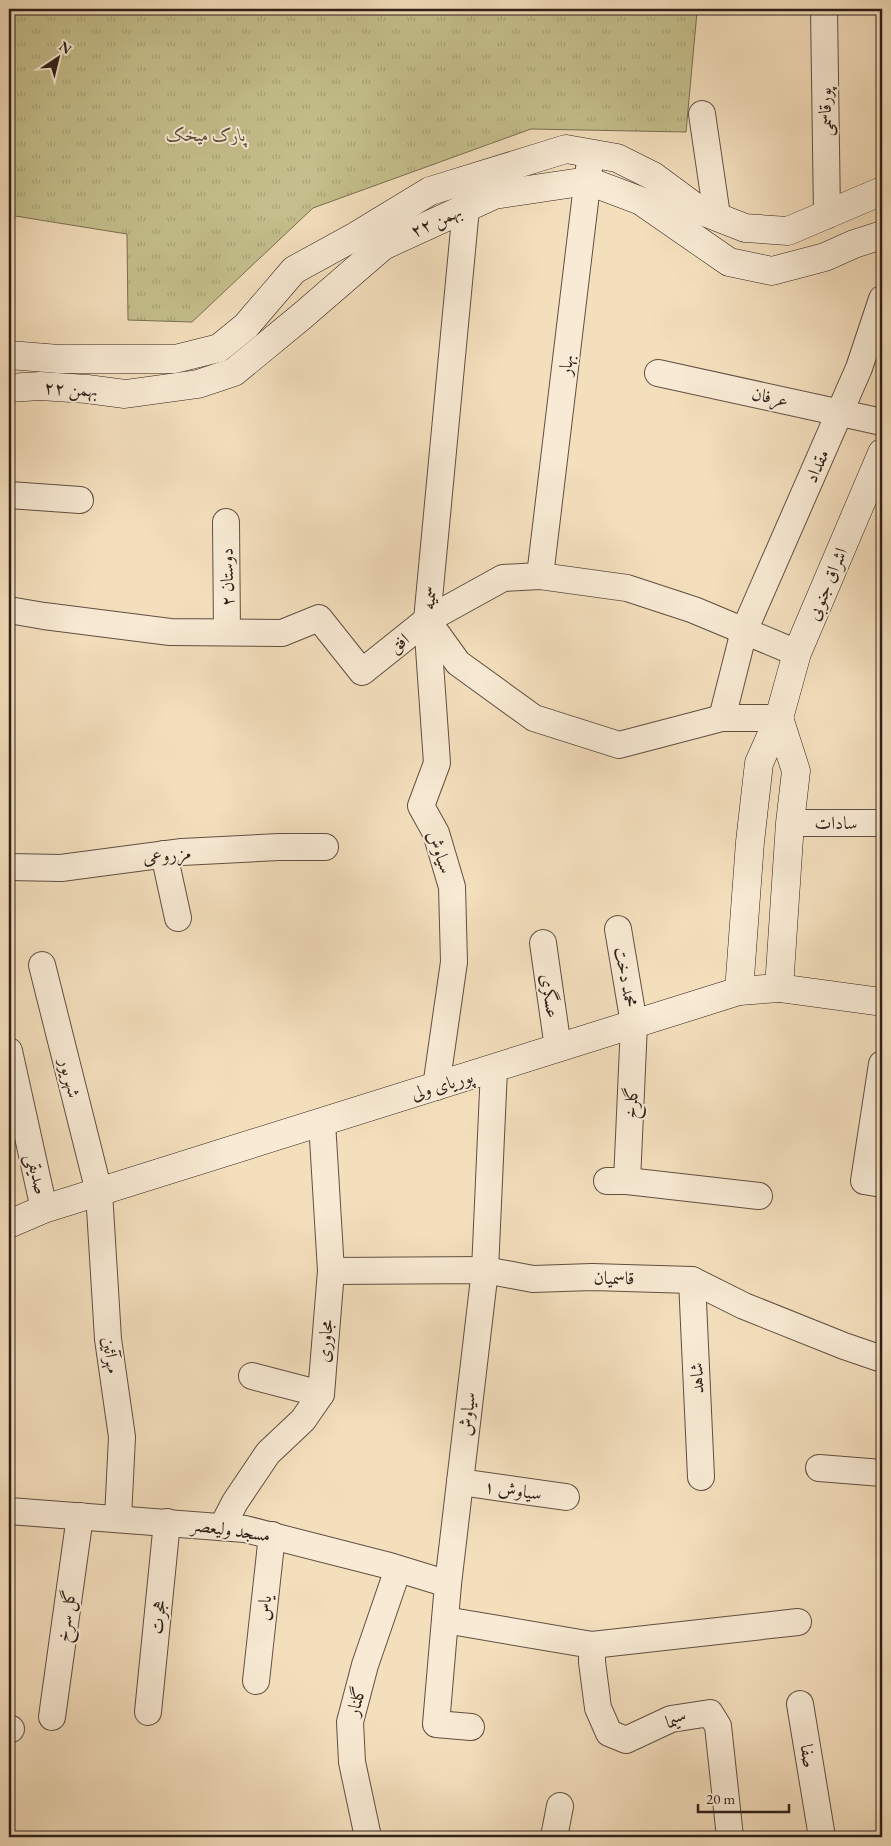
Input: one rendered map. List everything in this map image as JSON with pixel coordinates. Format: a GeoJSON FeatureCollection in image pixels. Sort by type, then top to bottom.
{"type":"FeatureCollection","features":[{"type":"Feature","properties":{"kind":"street","name":"پورقاسمی"},"geometry":{"type":"LineString","coordinates":[[824,9],[827,215]]}},
{"type":"Feature","properties":{"kind":"street"},"geometry":{"type":"LineString","coordinates":[[702,114],[717,216]]}},
{"type":"Feature","properties":{"kind":"street","name":"۲۲ بهمن"},"geometry":{"type":"LineString","coordinates":[[9,355],[59,359],[175,359],[219,348],[246,326],[294,270],[356,236],[430,191],[566,149],[617,158],[653,176],[700,210],[746,228],[788,231],[882,191]]}},
{"type":"Feature","properties":{"kind":"street","name":"بهار"},"geometry":{"type":"LineString","coordinates":[[540,576],[590,153]]}},
{"type":"Feature","properties":{"kind":"street","name":"۲۲ بهمن"},"geometry":{"type":"LineString","coordinates":[[9,388],[40,386],[87,388],[125,394],[198,384],[234,372],[383,246],[494,195],[588,181],[641,201],[729,262],[772,271],[825,257],[854,244],[882,235]]}},
{"type":"Feature","properties":{"kind":"street","name":"سمیه"},"geometry":{"type":"LineString","coordinates":[[466,208],[427,620],[458,663],[534,718],[619,745],[722,718],[779,718]]}},
{"type":"Feature","properties":{"kind":"street","name":"مقداد"},"geometry":{"type":"LineString","coordinates":[[722,718],[744,630],[859,368],[882,299]]}},
{"type":"Feature","properties":{"kind":"street","name":"عرفان"},"geometry":{"type":"LineString","coordinates":[[658,373],[882,422]]}},
{"type":"Feature","properties":{"kind":"street","name":"اشراق جنوبی"},"geometry":{"type":"LineString","coordinates":[[739,991],[750,842],[759,763],[779,718],[797,653],[882,453]]}},
{"type":"Feature","properties":{"kind":"street"},"geometry":{"type":"LineString","coordinates":[[9,495],[80,500]]}},
{"type":"Feature","properties":{"kind":"street","name":"دوستان ۲"},"geometry":{"type":"LineString","coordinates":[[226,522],[227,632]]}},
{"type":"Feature","properties":{"kind":"street","name":"افق"},"geometry":{"type":"LineString","coordinates":[[9,610],[170,632],[282,633],[319,618],[362,672],[427,620],[503,578],[540,576],[627,588],[694,610],[797,653]]}},
{"type":"Feature","properties":{"kind":"street","name":"سیاوش"},"geometry":{"type":"LineString","coordinates":[[427,620],[437,763],[421,806],[436,833],[452,887],[454,962],[436,1087]]}},
{"type":"Feature","properties":{"kind":"street"},"geometry":{"type":"LineString","coordinates":[[779,718],[796,771],[790,823],[779,988]]}},
{"type":"Feature","properties":{"kind":"street","name":"سادات"},"geometry":{"type":"LineString","coordinates":[[790,823],[882,823]]}},
{"type":"Feature","properties":{"kind":"street","name":"مزروعی"},"geometry":{"type":"LineString","coordinates":[[9,867],[61,868],[164,854],[279,847],[325,847]]}},
{"type":"Feature","properties":{"kind":"street"},"geometry":{"type":"LineString","coordinates":[[164,854],[178,918]]}},
{"type":"Feature","properties":{"kind":"street","name":"محمد دخت"},"geometry":{"type":"LineString","coordinates":[[618,929],[634,1024]]}},
{"type":"Feature","properties":{"kind":"street","name":"عسگری"},"geometry":{"type":"LineString","coordinates":[[543,943],[558,1048]]}},
{"type":"Feature","properties":{"kind":"street","name":"شهریور"},"geometry":{"type":"LineString","coordinates":[[42,965],[99,1192]]}},
{"type":"Feature","properties":{"kind":"street","name":"پوریای ولی"},"geometry":{"type":"LineString","coordinates":[[9,1224],[44,1209],[739,991],[779,988],[882,1002]]}},
{"type":"Feature","properties":{"kind":"street","name":"گلرخ"},"geometry":{"type":"LineString","coordinates":[[634,1024],[617,1181],[759,1196]]}},
{"type":"Feature","properties":{"kind":"street","name":"صدیقی"},"geometry":{"type":"LineString","coordinates":[[9,1052],[44,1209]]}},
{"type":"Feature","properties":{"kind":"street"},"geometry":{"type":"LineString","coordinates":[[882,1064],[864,1181],[882,1184]]}},
{"type":"Feature","properties":{"kind":"street","name":"سیاوش"},"geometry":{"type":"LineString","coordinates":[[471,1727],[436,1724],[448,1584],[485,1270],[494,1069]]}},
{"type":"Feature","properties":{"kind":"street","name":"مجاوری"},"geometry":{"type":"LineString","coordinates":[[321,1394],[331,1271],[322,1122]]}},
{"type":"Feature","properties":{"kind":"street","name":"مهرآئین"},"geometry":{"type":"LineString","coordinates":[[99,1192],[108,1339],[122,1437],[118,1518]]}},
{"type":"Feature","properties":{"kind":"street","name":"قاسمیان"},"geometry":{"type":"LineString","coordinates":[[331,1271],[485,1270],[534,1279],[592,1277],[692,1280],[753,1309],[844,1346],[882,1359]]}},
{"type":"Feature","properties":{"kind":"street","name":"شاهد"},"geometry":{"type":"LineString","coordinates":[[692,1280],[701,1477]]}},
{"type":"Feature","properties":{"kind":"street"},"geometry":{"type":"LineString","coordinates":[[222,1527],[235,1502],[268,1453],[303,1420],[321,1394],[252,1376]]}},
{"type":"Feature","properties":{"kind":"street"},"geometry":{"type":"LineString","coordinates":[[819,1468],[882,1473]]}},
{"type":"Feature","properties":{"kind":"street","name":"سیاوش ۱"},"geometry":{"type":"LineString","coordinates":[[460,1482],[566,1498]]}},
{"type":"Feature","properties":{"kind":"street","name":"مسجد ولیعصر"},"geometry":{"type":"LineString","coordinates":[[9,1511],[245,1528],[448,1584]]}},
{"type":"Feature","properties":{"kind":"street","name":"گل سرخ"},"geometry":{"type":"LineString","coordinates":[[52,1717],[80,1516]]}},
{"type":"Feature","properties":{"kind":"street","name":"هجرت"},"geometry":{"type":"LineString","coordinates":[[148,1712],[167,1522]]}},
{"type":"Feature","properties":{"kind":"street","name":"یاس"},"geometry":{"type":"LineString","coordinates":[[256,1681],[272,1535]]}},
{"type":"Feature","properties":{"kind":"street","name":"گلنار"},"geometry":{"type":"LineString","coordinates":[[371,1837],[352,1762],[350,1722],[365,1665],[398,1569]]}},
{"type":"Feature","properties":{"kind":"street"},"geometry":{"type":"LineString","coordinates":[[445,1620],[592,1645],[798,1622]]}},
{"type":"Feature","properties":{"kind":"street","name":"سیما"},"geometry":{"type":"LineString","coordinates":[[592,1645],[592,1662],[598,1708],[609,1733],[626,1740],[671,1719],[710,1713],[718,1726],[730,1837]]}},
{"type":"Feature","properties":{"kind":"street","name":"صفا"},"geometry":{"type":"LineString","coordinates":[[800,1704],[822,1837]]}},
{"type":"Feature","properties":{"kind":"street"},"geometry":{"type":"LineString","coordinates":[[554,1837],[560,1806]]}},
{"type":"Feature","properties":{"kind":"green space","name":"پارک میخک"},"geometry":{"type":"Polygon","coordinates":[[[11,9],[663,9],[697,12],[686,132],[531,129],[313,208],[192,322],[128,320],[127,234],[9,215],[11,9]]]}}]}
